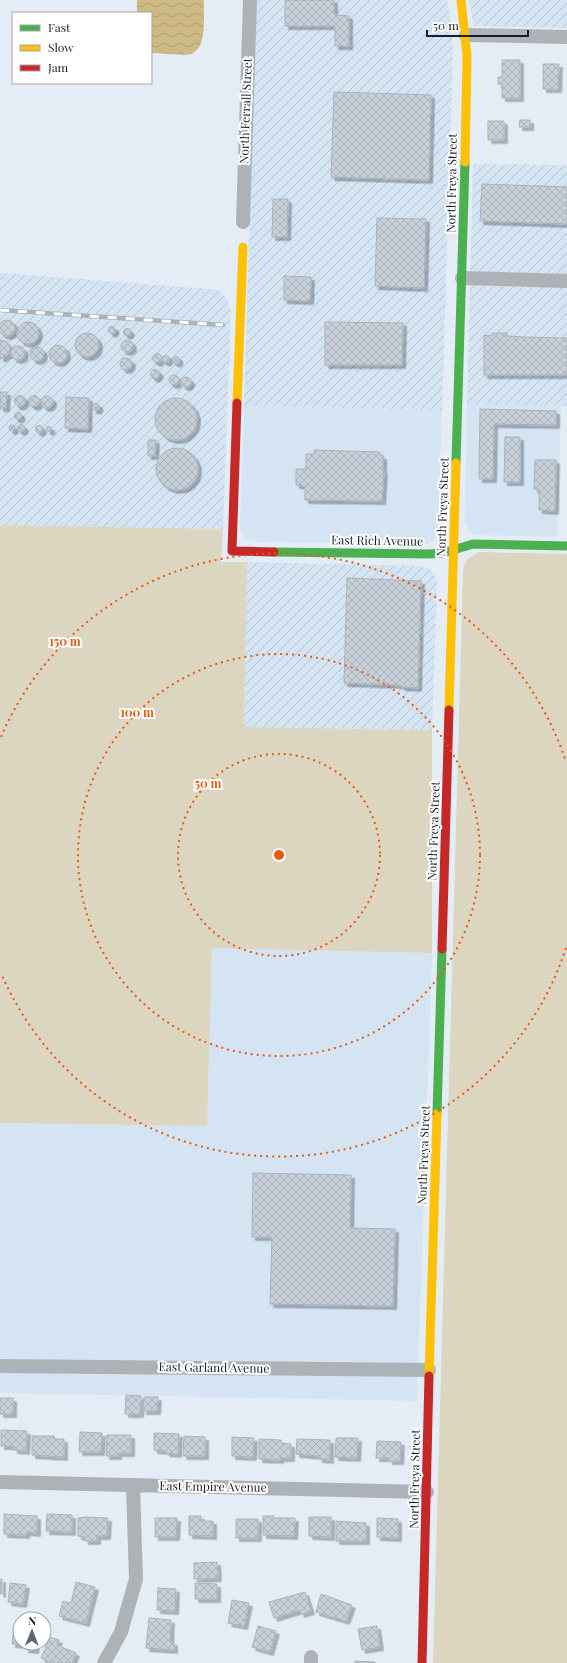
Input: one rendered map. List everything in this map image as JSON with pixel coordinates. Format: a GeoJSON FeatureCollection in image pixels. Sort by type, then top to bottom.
{"type":"FeatureCollection","features":[{"type":"Feature","properties":{"kind":"street","name":"North Ferrall Street"},"geometry":{"type":"LineString","coordinates":[[243,222],[250,0]]}},
{"type":"Feature","properties":{"kind":"street","name":"North Freya Street"},"geometry":{"type":"LineString","coordinates":[[422,1663],[429,1370],[467,75],[466,35],[461,0]]}},
{"type":"Feature","properties":{"kind":"street"},"geometry":{"type":"LineString","coordinates":[[466,35],[567,37]]}},
{"type":"Feature","properties":{"kind":"street","name":"East Rich Avenue"},"geometry":{"type":"LineString","coordinates":[[243,247],[232,551],[429,554],[443,553],[473,544],[567,546]]}},
{"type":"Feature","properties":{"kind":"street"},"geometry":{"type":"LineString","coordinates":[[462,278],[567,281]]}},
{"type":"Feature","properties":{"kind":"street","name":"East Garland Avenue"},"geometry":{"type":"LineString","coordinates":[[0,1366],[429,1370]]}},
{"type":"Feature","properties":{"kind":"street","name":"East Empire Avenue"},"geometry":{"type":"LineString","coordinates":[[0,1482],[427,1492]]}},
{"type":"Feature","properties":{"kind":"street"},"geometry":{"type":"LineString","coordinates":[[104,1663],[121,1632],[136,1580],[133,1486]]}},
{"type":"Feature","properties":{"kind":"shaded area"},"geometry":{"type":"Polygon","coordinates":[[[256,0],[447,0],[453,49],[442,410],[244,406],[256,0]]]}},
{"type":"Feature","properties":{"kind":"shaded area"},"geometry":{"type":"Polygon","coordinates":[[[469,0],[567,0],[567,28],[474,26],[469,0]]]}},
{"type":"Feature","properties":{"kind":"shaded area"},"geometry":{"type":"Polygon","coordinates":[[[473,164],[567,165],[567,406],[467,404],[473,164]]]}},
{"type":"Feature","properties":{"kind":"shaded area"},"geometry":{"type":"Polygon","coordinates":[[[0,273],[218,290],[226,297],[231,310],[223,529],[0,525],[0,273]]]}},
{"type":"Feature","properties":{"kind":"shaded area"},"geometry":{"type":"Polygon","coordinates":[[[467,404],[561,405],[557,537],[474,535],[469,530],[465,522],[467,404]]]}},
{"type":"Feature","properties":{"kind":"shaded area"},"geometry":{"type":"Polygon","coordinates":[[[244,406],[442,410],[438,534],[434,541],[428,544],[258,542],[245,539],[240,529],[244,406]]]}},
{"type":"Feature","properties":{"kind":"shaded area"},"geometry":{"type":"Polygon","coordinates":[[[0,525],[223,529],[221,562],[247,562],[244,727],[432,730],[432,953],[212,948],[207,1126],[0,1123],[0,525]]]}},
{"type":"Feature","properties":{"kind":"shaded area"},"geometry":{"type":"Polygon","coordinates":[[[479,552],[567,554],[567,1663],[433,1663],[463,572],[468,559],[479,552]]]}},
{"type":"Feature","properties":{"kind":"shaded area"},"geometry":{"type":"Polygon","coordinates":[[[247,562],[420,566],[429,568],[437,582],[432,730],[244,727],[247,562]]]}},
{"type":"Feature","properties":{"kind":"shaded area"},"geometry":{"type":"Polygon","coordinates":[[[212,948],[432,953],[417,1401],[0,1393],[0,1123],[207,1126],[212,948]]]}},
{"type":"Feature","properties":{"kind":"water"},"geometry":{"type":"Polygon","coordinates":[[[137,0],[204,0],[204,30],[200,45],[196,51],[188,55],[152,53],[152,12],[137,12],[137,0]]]}},
{"type":"Feature","properties":{"kind":"building"},"geometry":{"type":"Polygon","coordinates":[[[285,0],[334,0],[334,15],[349,16],[349,46],[335,46],[335,26],[285,26],[285,0]]]}},
{"type":"Feature","properties":{"kind":"building"},"geometry":{"type":"Polygon","coordinates":[[[502,60],[520,60],[520,98],[502,98],[502,84],[498,84],[498,77],[502,77],[502,60]]]}},
{"type":"Feature","properties":{"kind":"building"},"geometry":{"type":"Polygon","coordinates":[[[543,64],[559,64],[558,89],[543,89],[543,64]]]}},
{"type":"Feature","properties":{"kind":"building"},"geometry":{"type":"Polygon","coordinates":[[[334,92],[431,95],[429,180],[331,177],[334,92]]]}},
{"type":"Feature","properties":{"kind":"building"},"geometry":{"type":"Polygon","coordinates":[[[520,120],[530,120],[530,127],[519,127],[520,120]]]}},
{"type":"Feature","properties":{"kind":"building"},"geometry":{"type":"Polygon","coordinates":[[[488,121],[504,121],[504,140],[488,140],[488,121]]]}},
{"type":"Feature","properties":{"kind":"building"},"geometry":{"type":"Polygon","coordinates":[[[482,184],[567,187],[567,224],[480,221],[482,184]]]}},
{"type":"Feature","properties":{"kind":"building"},"geometry":{"type":"Polygon","coordinates":[[[273,199],[288,199],[287,237],[272,237],[273,199]]]}},
{"type":"Feature","properties":{"kind":"building"},"geometry":{"type":"Polygon","coordinates":[[[377,218],[426,219],[424,288],[375,286],[377,218]]]}},
{"type":"Feature","properties":{"kind":"building"},"geometry":{"type":"Polygon","coordinates":[[[284,276],[311,277],[310,301],[284,300],[284,276]]]}},
{"type":"Feature","properties":{"kind":"building"},"geometry":{"type":"Polygon","coordinates":[[[7,320],[13,322],[15,328],[13,334],[7,336],[1,334],[-1,328],[1,322],[7,320]]]}},
{"type":"Feature","properties":{"kind":"building"},"geometry":{"type":"Polygon","coordinates":[[[28,322],[36,325],[39,333],[36,341],[28,344],[20,341],[17,333],[20,325],[28,322]]]}},
{"type":"Feature","properties":{"kind":"building"},"geometry":{"type":"Polygon","coordinates":[[[325,322],[403,323],[402,365],[325,365],[325,322]]]}},
{"type":"Feature","properties":{"kind":"building"},"geometry":{"type":"Polygon","coordinates":[[[112,326],[116,330],[112,334],[108,330],[112,326]]]}},
{"type":"Feature","properties":{"kind":"building"},"geometry":{"type":"Polygon","coordinates":[[[127,328],[130,329],[130,335],[127,336],[124,335],[123,332],[124,329],[127,328]]]}},
{"type":"Feature","properties":{"kind":"building"},"geometry":{"type":"Polygon","coordinates":[[[87,333],[92,334],[98,340],[98,350],[92,356],[87,357],[82,356],[76,350],[75,345],[76,340],[82,334],[87,333]]]}},
{"type":"Feature","properties":{"kind":"building"},"geometry":{"type":"Polygon","coordinates":[[[492,333],[507,333],[507,336],[567,338],[567,375],[484,375],[484,335],[492,336],[492,333]]]}},
{"type":"Feature","properties":{"kind":"building"},"geometry":{"type":"Polygon","coordinates":[[[0,340],[6,341],[10,348],[9,354],[3,358],[0,358],[0,340]]]}},
{"type":"Feature","properties":{"kind":"building"},"geometry":{"type":"Polygon","coordinates":[[[125,340],[129,340],[133,346],[129,352],[125,352],[121,348],[121,344],[125,340]]]}},
{"type":"Feature","properties":{"kind":"building"},"geometry":{"type":"Polygon","coordinates":[[[58,345],[64,348],[67,354],[64,360],[58,363],[52,360],[49,354],[52,348],[58,345]]]}},
{"type":"Feature","properties":{"kind":"building"},"geometry":{"type":"Polygon","coordinates":[[[18,346],[23,348],[25,353],[23,358],[18,360],[13,358],[11,353],[13,348],[18,346]]]}},
{"type":"Feature","properties":{"kind":"building"},"geometry":{"type":"Polygon","coordinates":[[[37,347],[42,349],[44,354],[42,359],[37,361],[32,359],[30,354],[32,349],[37,347]]]}},
{"type":"Feature","properties":{"kind":"building"},"geometry":{"type":"Polygon","coordinates":[[[155,354],[159,354],[161,358],[159,362],[155,362],[153,360],[153,356],[155,354]]]}},
{"type":"Feature","properties":{"kind":"building"},"geometry":{"type":"Polygon","coordinates":[[[166,356],[169,359],[166,362],[163,359],[166,356]]]}},
{"type":"Feature","properties":{"kind":"building"},"geometry":{"type":"Polygon","coordinates":[[[176,356],[180,360],[176,364],[172,360],[176,356]]]}},
{"type":"Feature","properties":{"kind":"building"},"geometry":{"type":"Polygon","coordinates":[[[124,358],[128,358],[132,364],[128,370],[124,370],[120,366],[120,362],[124,358]]]}},
{"type":"Feature","properties":{"kind":"building"},"geometry":{"type":"Polygon","coordinates":[[[155,369],[160,374],[155,379],[150,374],[155,369]]]}},
{"type":"Feature","properties":{"kind":"building"},"geometry":{"type":"Polygon","coordinates":[[[172,375],[176,375],[178,376],[178,384],[172,385],[169,382],[169,378],[172,375]]]}},
{"type":"Feature","properties":{"kind":"building"},"geometry":{"type":"Polygon","coordinates":[[[184,377],[188,377],[190,378],[190,386],[184,387],[181,384],[181,380],[184,377]]]}},
{"type":"Feature","properties":{"kind":"building"},"geometry":{"type":"Polygon","coordinates":[[[0,392],[7,392],[6,408],[0,408],[0,392]]]}},
{"type":"Feature","properties":{"kind":"building"},"geometry":{"type":"Polygon","coordinates":[[[20,395],[24,397],[26,401],[24,405],[20,407],[16,405],[14,401],[16,397],[20,395]]]}},
{"type":"Feature","properties":{"kind":"building"},"geometry":{"type":"Polygon","coordinates":[[[34,395],[38,397],[40,401],[38,405],[34,407],[30,405],[28,401],[30,397],[34,395]]]}},
{"type":"Feature","properties":{"kind":"building"},"geometry":{"type":"Polygon","coordinates":[[[47,396],[51,398],[53,402],[51,406],[47,408],[43,406],[41,402],[43,398],[47,396]]]}},
{"type":"Feature","properties":{"kind":"building"},"geometry":{"type":"Polygon","coordinates":[[[66,397],[89,398],[88,429],[65,428],[66,397]]]}},
{"type":"Feature","properties":{"kind":"building"},"geometry":{"type":"Polygon","coordinates":[[[172,398],[180,398],[191,404],[197,415],[197,423],[191,434],[180,440],[172,440],[161,434],[155,423],[155,415],[161,404],[172,398]]]}},
{"type":"Feature","properties":{"kind":"building"},"geometry":{"type":"Polygon","coordinates":[[[96,403],[100,407],[96,411],[92,407],[96,403]]]}},
{"type":"Feature","properties":{"kind":"building"},"geometry":{"type":"Polygon","coordinates":[[[480,409],[556,411],[556,425],[494,424],[493,479],[479,479],[480,409]]]}},
{"type":"Feature","properties":{"kind":"building"},"geometry":{"type":"Polygon","coordinates":[[[18,413],[21,416],[18,419],[15,416],[18,413]]]}},
{"type":"Feature","properties":{"kind":"building"},"geometry":{"type":"Polygon","coordinates":[[[12,425],[15,428],[12,431],[9,428],[12,425]]]}},
{"type":"Feature","properties":{"kind":"building"},"geometry":{"type":"Polygon","coordinates":[[[21,425],[24,428],[21,431],[18,428],[21,425]]]}},
{"type":"Feature","properties":{"kind":"building"},"geometry":{"type":"Polygon","coordinates":[[[39,425],[42,426],[42,432],[39,433],[36,432],[35,429],[36,426],[39,425]]]}},
{"type":"Feature","properties":{"kind":"building"},"geometry":{"type":"Polygon","coordinates":[[[47,427],[51,427],[51,431],[47,431],[47,427]]]}},
{"type":"Feature","properties":{"kind":"building"},"geometry":{"type":"Polygon","coordinates":[[[505,437],[520,437],[520,482],[504,482],[505,437]]]}},
{"type":"Feature","properties":{"kind":"building"},"geometry":{"type":"Polygon","coordinates":[[[148,440],[156,440],[155,456],[148,456],[148,440]]]}},
{"type":"Feature","properties":{"kind":"building"},"geometry":{"type":"Polygon","coordinates":[[[173,448],[181,448],[192,454],[198,465],[198,473],[192,484],[181,490],[173,490],[162,484],[156,473],[156,465],[162,454],[173,448]]]}},
{"type":"Feature","properties":{"kind":"building"},"geometry":{"type":"Polygon","coordinates":[[[314,450],[380,452],[380,456],[383,456],[384,470],[382,501],[305,500],[305,486],[296,485],[296,469],[306,469],[306,454],[314,454],[314,450]]]}},
{"type":"Feature","properties":{"kind":"building"},"geometry":{"type":"Polygon","coordinates":[[[535,460],[556,460],[555,511],[539,510],[539,489],[534,489],[535,460]]]}},
{"type":"Feature","properties":{"kind":"building"},"geometry":{"type":"Polygon","coordinates":[[[347,578],[421,581],[418,688],[401,687],[401,685],[344,683],[347,578]]]}},
{"type":"Feature","properties":{"kind":"building"},"geometry":{"type":"Polygon","coordinates":[[[253,1173],[351,1175],[350,1228],[395,1229],[393,1306],[270,1304],[272,1237],[252,1237],[253,1173]]]}},
{"type":"Feature","properties":{"kind":"building"},"geometry":{"type":"Polygon","coordinates":[[[126,1395],[141,1396],[140,1414],[125,1414],[126,1395]]]}},
{"type":"Feature","properties":{"kind":"building"},"geometry":{"type":"Polygon","coordinates":[[[144,1397],[158,1397],[157,1411],[143,1411],[144,1397]]]}},
{"type":"Feature","properties":{"kind":"building"},"geometry":{"type":"Polygon","coordinates":[[[0,1398],[13,1398],[13,1414],[0,1414],[0,1398]]]}},
{"type":"Feature","properties":{"kind":"building"},"geometry":{"type":"Polygon","coordinates":[[[1,1430],[27,1431],[26,1451],[14,1450],[14,1446],[1,1446],[1,1430]]]}},
{"type":"Feature","properties":{"kind":"building"},"geometry":{"type":"Polygon","coordinates":[[[80,1432],[102,1433],[101,1452],[79,1452],[80,1432]]]}},
{"type":"Feature","properties":{"kind":"building"},"geometry":{"type":"Polygon","coordinates":[[[154,1433],[179,1434],[178,1454],[154,1450],[154,1433]]]}},
{"type":"Feature","properties":{"kind":"building"},"geometry":{"type":"Polygon","coordinates":[[[107,1435],[131,1435],[131,1453],[118,1453],[118,1456],[106,1456],[107,1435]]]}},
{"type":"Feature","properties":{"kind":"building"},"geometry":{"type":"Polygon","coordinates":[[[32,1436],[54,1436],[54,1439],[64,1439],[64,1457],[32,1455],[32,1436]]]}},
{"type":"Feature","properties":{"kind":"building"},"geometry":{"type":"Polygon","coordinates":[[[184,1436],[205,1437],[205,1456],[183,1456],[184,1436]]]}},
{"type":"Feature","properties":{"kind":"building"},"geometry":{"type":"Polygon","coordinates":[[[232,1437],[254,1438],[253,1457],[232,1456],[232,1437]]]}},
{"type":"Feature","properties":{"kind":"building"},"geometry":{"type":"Polygon","coordinates":[[[336,1438],[358,1438],[357,1458],[335,1457],[336,1438]]]}},
{"type":"Feature","properties":{"kind":"building"},"geometry":{"type":"Polygon","coordinates":[[[259,1439],[281,1440],[281,1443],[291,1444],[291,1458],[280,1458],[280,1460],[259,1459],[259,1439]]]}},
{"type":"Feature","properties":{"kind":"building"},"geometry":{"type":"Polygon","coordinates":[[[297,1439],[330,1440],[330,1460],[319,1459],[319,1456],[296,1454],[297,1439]]]}},
{"type":"Feature","properties":{"kind":"building"},"geometry":{"type":"Polygon","coordinates":[[[377,1441],[401,1442],[400,1461],[389,1461],[389,1458],[376,1458],[377,1441]]]}},
{"type":"Feature","properties":{"kind":"building"},"geometry":{"type":"Polygon","coordinates":[[[4,1514],[37,1516],[37,1533],[26,1532],[26,1535],[4,1534],[4,1514]]]}},
{"type":"Feature","properties":{"kind":"building"},"geometry":{"type":"Polygon","coordinates":[[[47,1514],[72,1515],[72,1532],[46,1531],[47,1514]]]}},
{"type":"Feature","properties":{"kind":"building"},"geometry":{"type":"Polygon","coordinates":[[[189,1516],[201,1516],[201,1521],[213,1521],[213,1536],[189,1535],[189,1516]]]}},
{"type":"Feature","properties":{"kind":"building"},"geometry":{"type":"Polygon","coordinates":[[[263,1516],[274,1516],[274,1518],[295,1518],[294,1536],[263,1535],[263,1516]]]}},
{"type":"Feature","properties":{"kind":"building"},"geometry":{"type":"Polygon","coordinates":[[[309,1517],[331,1517],[331,1537],[309,1536],[309,1517]]]}},
{"type":"Feature","properties":{"kind":"building"},"geometry":{"type":"Polygon","coordinates":[[[78,1518],[108,1518],[107,1536],[97,1536],[97,1541],[85,1541],[85,1537],[78,1536],[78,1518]]]}},
{"type":"Feature","properties":{"kind":"building"},"geometry":{"type":"Polygon","coordinates":[[[155,1518],[177,1518],[176,1537],[155,1537],[155,1518]]]}},
{"type":"Feature","properties":{"kind":"building"},"geometry":{"type":"Polygon","coordinates":[[[377,1518],[398,1519],[398,1538],[377,1537],[377,1518]]]}},
{"type":"Feature","properties":{"kind":"building"},"geometry":{"type":"Polygon","coordinates":[[[236,1519],[258,1519],[258,1538],[236,1538],[236,1519]]]}},
{"type":"Feature","properties":{"kind":"building"},"geometry":{"type":"Polygon","coordinates":[[[336,1521],[366,1523],[366,1541],[336,1541],[336,1521]]]}},
{"type":"Feature","properties":{"kind":"building"},"geometry":{"type":"Polygon","coordinates":[[[217,1562],[218,1578],[194,1579],[194,1563],[217,1562]]]}},
{"type":"Feature","properties":{"kind":"building"},"geometry":{"type":"Polygon","coordinates":[[[0,1579],[2,1579],[2,1594],[0,1593],[0,1579]]]}},
{"type":"Feature","properties":{"kind":"building"},"geometry":{"type":"Polygon","coordinates":[[[76,1582],[95,1587],[86,1623],[59,1616],[63,1601],[71,1603],[76,1582]]]}},
{"type":"Feature","properties":{"kind":"building"},"geometry":{"type":"Polygon","coordinates":[[[10,1583],[26,1585],[23,1604],[8,1602],[10,1583]]]}},
{"type":"Feature","properties":{"kind":"building"},"geometry":{"type":"Polygon","coordinates":[[[195,1583],[217,1584],[217,1599],[195,1599],[195,1583]]]}},
{"type":"Feature","properties":{"kind":"building"},"geometry":{"type":"Polygon","coordinates":[[[158,1588],[176,1589],[175,1611],[157,1610],[158,1588]]]}},
{"type":"Feature","properties":{"kind":"building"},"geometry":{"type":"Polygon","coordinates":[[[305,1592],[311,1611],[301,1614],[300,1610],[274,1618],[269,1602],[305,1592]]]}},
{"type":"Feature","properties":{"kind":"building"},"geometry":{"type":"Polygon","coordinates":[[[321,1594],[352,1605],[346,1621],[316,1612],[321,1594]]]}},
{"type":"Feature","properties":{"kind":"building"},"geometry":{"type":"Polygon","coordinates":[[[232,1600],[249,1603],[244,1626],[228,1623],[232,1600]]]}},
{"type":"Feature","properties":{"kind":"building"},"geometry":{"type":"Polygon","coordinates":[[[149,1618],[171,1620],[170,1642],[174,1642],[174,1650],[146,1648],[149,1618]]]}},
{"type":"Feature","properties":{"kind":"building"},"geometry":{"type":"Polygon","coordinates":[[[258,1626],[276,1631],[270,1652],[252,1647],[258,1626]]]}},
{"type":"Feature","properties":{"kind":"building"},"geometry":{"type":"Polygon","coordinates":[[[377,1626],[380,1647],[362,1650],[358,1629],[377,1626]]]}},
{"type":"Feature","properties":{"kind":"building"},"geometry":{"type":"Polygon","coordinates":[[[52,1638],[59,1640],[57,1645],[76,1653],[72,1663],[51,1663],[41,1658],[44,1651],[52,1651],[52,1638]]]}},
{"type":"Feature","properties":{"kind":"building"},"geometry":{"type":"Polygon","coordinates":[[[355,1661],[375,1662],[375,1663],[355,1663],[355,1661]]]}},
{"type":"Feature","properties":{"kind":"railway"},"geometry":{"type":"LineString","coordinates":[[0,310],[223,325]]}},
{"type":"Feature","properties":{"kind":"traffic: fast"},"geometry":{"type":"LineString","coordinates":[[456,463],[465,162]]}},
{"type":"Feature","properties":{"kind":"traffic: fast"},"geometry":{"type":"LineString","coordinates":[[274,552],[429,554],[443,553],[473,544],[567,546]]}},
{"type":"Feature","properties":{"kind":"traffic: fast"},"geometry":{"type":"LineString","coordinates":[[437,1114],[442,949]]}},
{"type":"Feature","properties":{"kind":"traffic: slow"},"geometry":{"type":"LineString","coordinates":[[461,0],[467,56],[465,162]]}},
{"type":"Feature","properties":{"kind":"traffic: slow"},"geometry":{"type":"LineString","coordinates":[[237,403],[243,247]]}},
{"type":"Feature","properties":{"kind":"traffic: slow"},"geometry":{"type":"LineString","coordinates":[[449,710],[456,463]]}},
{"type":"Feature","properties":{"kind":"traffic: slow"},"geometry":{"type":"LineString","coordinates":[[429,1376],[437,1114]]}},
{"type":"Feature","properties":{"kind":"traffic: jam"},"geometry":{"type":"LineString","coordinates":[[237,403],[232,551],[274,552]]}},
{"type":"Feature","properties":{"kind":"traffic: jam"},"geometry":{"type":"LineString","coordinates":[[442,949],[449,710]]}},
{"type":"Feature","properties":{"kind":"traffic: jam"},"geometry":{"type":"LineString","coordinates":[[422,1663],[429,1376]]}}]}
